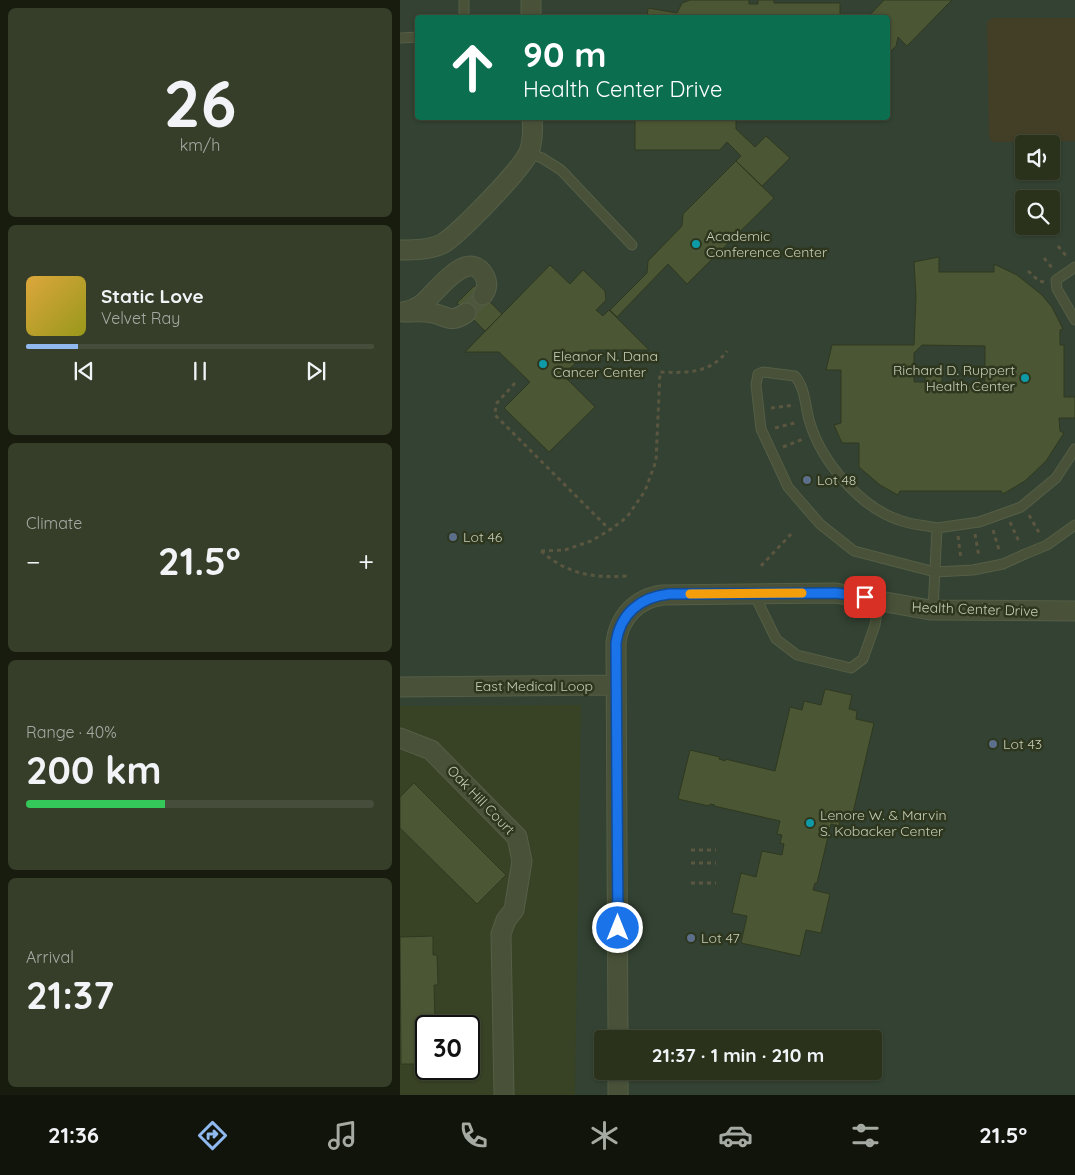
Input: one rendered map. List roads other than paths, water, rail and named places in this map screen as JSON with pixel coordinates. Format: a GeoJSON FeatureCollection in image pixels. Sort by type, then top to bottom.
{"type":"FeatureCollection","features":[{"type":"Feature","properties":{"kind":"street"},"geometry":{"type":"LineString","coordinates":[[531,0],[532,15]]}},
{"type":"Feature","properties":{"kind":"street"},"geometry":{"type":"LineString","coordinates":[[400,250],[433,247],[448,239],[514,173],[528,153],[532,139],[532,120]]}},
{"type":"Feature","properties":{"kind":"street"},"geometry":{"type":"LineString","coordinates":[[401,312],[421,305],[457,270],[467,266],[476,268],[484,274],[487,285],[483,295]]}},
{"type":"Feature","properties":{"kind":"street"},"geometry":{"type":"LineString","coordinates":[[401,312],[428,312],[441,315],[447,319],[459,318],[466,313]]}},
{"type":"Feature","properties":{"kind":"street","name":"Health Center Drive"},"geometry":{"type":"LineString","coordinates":[[616,685],[616,643],[619,628],[628,613],[642,601],[656,596],[669,594],[836,593],[901,606],[933,610],[1075,611]]}},
{"type":"Feature","properties":{"kind":"street"},"geometry":{"type":"LineString","coordinates":[[616,685],[618,1030]]}},
{"type":"Feature","properties":{"kind":"street","name":"East Medical Loop"},"geometry":{"type":"LineString","coordinates":[[400,687],[616,685]]}},
{"type":"Feature","properties":{"kind":"street","name":"Oak Hill Court"},"geometry":{"type":"LineString","coordinates":[[400,738],[431,750],[517,837],[522,861],[514,910],[506,920],[501,934],[504,1095]]}},
{"type":"Feature","properties":{"kind":"street"},"geometry":{"type":"LineString","coordinates":[[618,1080],[618,1095]]}},
{"type":"Feature","properties":{"kind":"lane"},"geometry":{"type":"LineString","coordinates":[[464,0],[464,15]]}},
{"type":"Feature","properties":{"kind":"lane"},"geometry":{"type":"LineString","coordinates":[[400,38],[415,38]]}},
{"type":"Feature","properties":{"kind":"lane"},"geometry":{"type":"LineString","coordinates":[[528,153],[542,158],[561,170],[632,244]]}},
{"type":"Feature","properties":{"kind":"lane"},"geometry":{"type":"LineString","coordinates":[[1075,267],[1056,280],[1057,289],[1075,320]]}},
{"type":"Feature","properties":{"kind":"lane"},"geometry":{"type":"LineString","coordinates":[[1075,449],[1056,478],[1021,507],[979,522],[937,528],[899,520],[872,507],[846,483],[825,457],[810,424],[801,385],[795,376],[764,372],[758,374],[756,385],[762,431],[788,486],[820,524],[854,551],[935,572],[973,570],[1003,564],[1047,544],[1075,525]]}},
{"type":"Feature","properties":{"kind":"lane"},"geometry":{"type":"LineString","coordinates":[[933,610],[937,528]]}},
{"type":"Feature","properties":{"kind":"lane"},"geometry":{"type":"LineString","coordinates":[[754,594],[776,639],[797,656],[851,668],[864,659],[875,626],[879,601]]}},
{"type":"Feature","properties":{"kind":"tunnel"},"geometry":{"type":"LineString","coordinates":[[466,313],[483,295]]}},
{"type":"Feature","properties":{"kind":"place","name":"Academic Conference Center"},"geometry":{"type":"Point","coordinates":[696,244]}},
{"type":"Feature","properties":{"kind":"place","name":"Eleanor N. Dana Cancer Center"},"geometry":{"type":"Point","coordinates":[543,364]}},
{"type":"Feature","properties":{"kind":"place","name":"Richard D. Ruppert Health Center"},"geometry":{"type":"Point","coordinates":[1025,378]}},
{"type":"Feature","properties":{"kind":"place","name":"Lot 48"},"geometry":{"type":"Point","coordinates":[807,480]}},
{"type":"Feature","properties":{"kind":"place","name":"Lot 46"},"geometry":{"type":"Point","coordinates":[453,537]}},
{"type":"Feature","properties":{"kind":"place","name":"Lot 43"},"geometry":{"type":"Point","coordinates":[993,744]}},
{"type":"Feature","properties":{"kind":"place","name":"Lenore W. & Marvin S. Kobacker Center"},"geometry":{"type":"Point","coordinates":[810,823]}},
{"type":"Feature","properties":{"kind":"place","name":"Lot 47"},"geometry":{"type":"Point","coordinates":[691,938]}}]}
